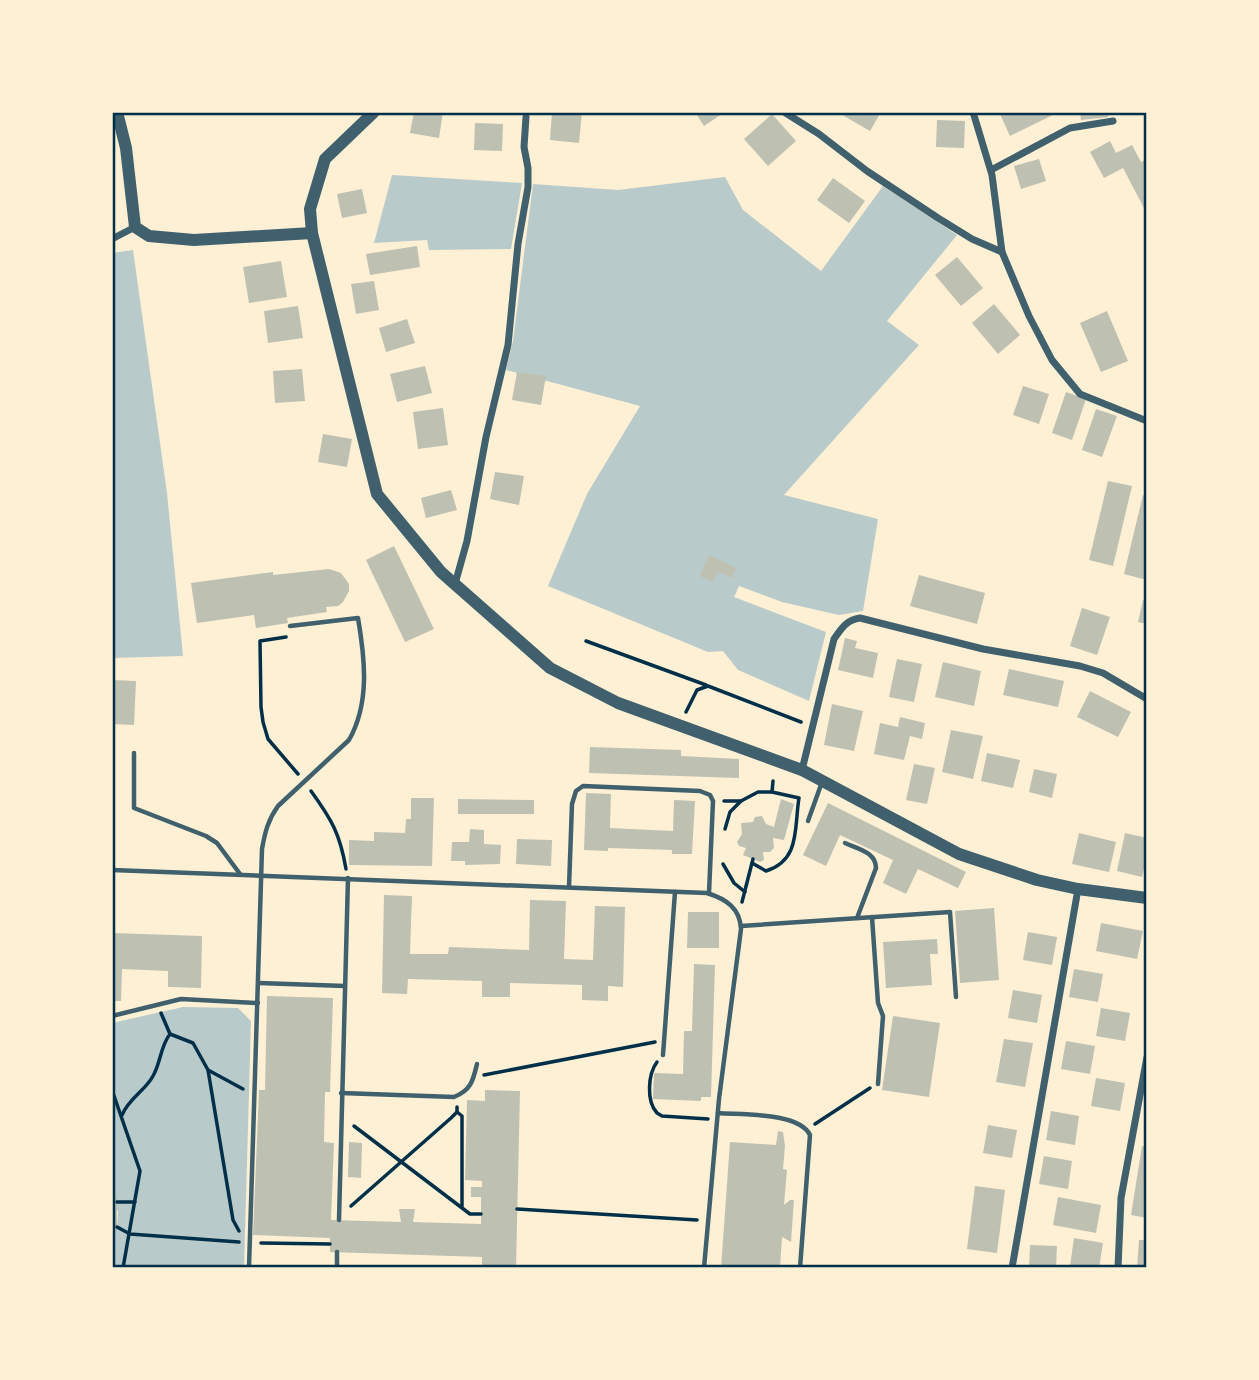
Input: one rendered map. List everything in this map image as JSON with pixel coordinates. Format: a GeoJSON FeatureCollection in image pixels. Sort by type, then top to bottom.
{"type":"FeatureCollection","features":[{"type":"Feature","properties":{"kind":"street"},"geometry":{"type":"LineString","coordinates":[[117,112],[126,148],[135,227]]}},
{"type":"Feature","properties":{"kind":"street"},"geometry":{"type":"LineString","coordinates":[[374,112],[325,159],[310,209],[312,233],[377,494],[441,572],[550,668],[618,703],[802,770],[959,853],[1037,880],[1078,889],[1147,898]]}},
{"type":"Feature","properties":{"kind":"street"},"geometry":{"type":"LineString","coordinates":[[784,112],[938,218],[972,239],[1002,252]]}},
{"type":"Feature","properties":{"kind":"street"},"geometry":{"type":"LineString","coordinates":[[973,112],[991,170],[1002,252],[1029,316],[1052,360],[1080,394],[1147,421]]}},
{"type":"Feature","properties":{"kind":"street"},"geometry":{"type":"LineString","coordinates":[[455,584],[467,541],[486,437],[508,345],[518,244],[528,187],[524,147],[526,117]]}},
{"type":"Feature","properties":{"kind":"street"},"geometry":{"type":"LineString","coordinates":[[991,170],[1070,128],[1113,121]]}},
{"type":"Feature","properties":{"kind":"street"},"geometry":{"type":"LineString","coordinates":[[135,227],[149,236],[194,240],[312,233]]}},
{"type":"Feature","properties":{"kind":"street"},"geometry":{"type":"LineString","coordinates":[[112,239],[135,227]]}},
{"type":"Feature","properties":{"kind":"street"},"geometry":{"type":"LineString","coordinates":[[802,770],[834,639],[842,626],[852,619],[860,618],[983,649],[1080,666],[1103,673],[1147,699]]}},
{"type":"Feature","properties":{"kind":"street"},"geometry":{"type":"LineString","coordinates":[[1012,1268],[1078,889]]}},
{"type":"Feature","properties":{"kind":"street"},"geometry":{"type":"LineString","coordinates":[[1118,1268],[1121,1198],[1147,1057]]}},
{"type":"Feature","properties":{"kind":"lane"},"geometry":{"type":"LineString","coordinates":[[249,1268],[262,849],[269,819],[278,806],[349,740],[357,726],[362,702],[363,648],[358,618],[290,626]]}},
{"type":"Feature","properties":{"kind":"lane"},"geometry":{"type":"LineString","coordinates":[[134,753],[134,808],[206,836],[217,843],[240,874]]}},
{"type":"Feature","properties":{"kind":"lane"},"geometry":{"type":"LineString","coordinates":[[808,821],[822,781]]}},
{"type":"Feature","properties":{"kind":"lane"},"geometry":{"type":"LineString","coordinates":[[569,887],[572,804],[576,791],[583,786],[700,791],[710,795],[713,801],[709,893]]}},
{"type":"Feature","properties":{"kind":"lane"},"geometry":{"type":"LineString","coordinates":[[845,843],[873,855],[876,860],[876,868],[857,918]]}},
{"type":"Feature","properties":{"kind":"lane"},"geometry":{"type":"LineString","coordinates":[[112,870],[675,891],[709,893],[723,898],[737,911],[741,926],[718,1116],[704,1268]]}},
{"type":"Feature","properties":{"kind":"lane"},"geometry":{"type":"LineString","coordinates":[[339,1218],[348,878]]}},
{"type":"Feature","properties":{"kind":"lane"},"geometry":{"type":"LineString","coordinates":[[663,1055],[675,891]]}},
{"type":"Feature","properties":{"kind":"lane"},"geometry":{"type":"LineString","coordinates":[[741,926],[950,912],[957,997]]}},
{"type":"Feature","properties":{"kind":"lane"},"geometry":{"type":"LineString","coordinates":[[872,917],[878,1003],[883,1016],[878,1084]]}},
{"type":"Feature","properties":{"kind":"lane"},"geometry":{"type":"LineString","coordinates":[[258,983],[345,986]]}},
{"type":"Feature","properties":{"kind":"lane"},"geometry":{"type":"LineString","coordinates":[[112,1016],[181,999],[258,1003]]}},
{"type":"Feature","properties":{"kind":"lane"},"geometry":{"type":"LineString","coordinates":[[341,1093],[454,1097],[467,1091],[477,1064]]}},
{"type":"Feature","properties":{"kind":"lane"},"geometry":{"type":"LineString","coordinates":[[718,1116],[792,1120],[807,1128],[810,1135],[800,1268]]}},
{"type":"Feature","properties":{"kind":"lane"},"geometry":{"type":"LineString","coordinates":[[337,1252],[337,1268]]}},
{"type":"Feature","properties":{"kind":"path"},"geometry":{"type":"LineString","coordinates":[[290,626],[289,636],[260,641],[261,707],[268,739],[330,818],[341,841],[348,878]]}},
{"type":"Feature","properties":{"kind":"path"},"geometry":{"type":"LineString","coordinates":[[586,641],[813,726]]}},
{"type":"Feature","properties":{"kind":"path"},"geometry":{"type":"LineString","coordinates":[[680,725],[697,690],[708,686]]}},
{"type":"Feature","properties":{"kind":"path"},"geometry":{"type":"LineString","coordinates":[[772,792],[773,781]]}},
{"type":"Feature","properties":{"kind":"path"},"geometry":{"type":"LineString","coordinates":[[723,840],[730,812],[741,801],[758,792],[799,798],[795,819],[796,837],[788,858],[766,871],[753,861],[746,890],[734,883],[723,864]]}},
{"type":"Feature","properties":{"kind":"path"},"geometry":{"type":"LineString","coordinates":[[713,801],[741,801]]}},
{"type":"Feature","properties":{"kind":"path"},"geometry":{"type":"LineString","coordinates":[[158,1005],[170,1034],[193,1043],[208,1070],[233,1220],[250,1243]]}},
{"type":"Feature","properties":{"kind":"path"},"geometry":{"type":"LineString","coordinates":[[121,1116],[125,1107],[155,1073],[163,1042],[170,1034]]}},
{"type":"Feature","properties":{"kind":"path"},"geometry":{"type":"LineString","coordinates":[[474,1077],[664,1040]]}},
{"type":"Feature","properties":{"kind":"path"},"geometry":{"type":"LineString","coordinates":[[663,1055],[651,1070],[652,1108],[663,1116],[718,1116]]}},
{"type":"Feature","properties":{"kind":"path"},"geometry":{"type":"LineString","coordinates":[[208,1070],[255,1096]]}},
{"type":"Feature","properties":{"kind":"path"},"geometry":{"type":"LineString","coordinates":[[807,1128],[878,1084]]}},
{"type":"Feature","properties":{"kind":"path"},"geometry":{"type":"LineString","coordinates":[[112,1090],[139,1171],[124,1268]]}},
{"type":"Feature","properties":{"kind":"path"},"geometry":{"type":"LineString","coordinates":[[339,1218],[457,1112],[459,1094]]}},
{"type":"Feature","properties":{"kind":"path"},"geometry":{"type":"LineString","coordinates":[[457,1112],[462,1116],[462,1206]]}},
{"type":"Feature","properties":{"kind":"path"},"geometry":{"type":"LineString","coordinates":[[341,1116],[470,1214],[481,1214]]}},
{"type":"Feature","properties":{"kind":"path"},"geometry":{"type":"LineString","coordinates":[[117,1202],[136,1202]]}},
{"type":"Feature","properties":{"kind":"path"},"geometry":{"type":"LineString","coordinates":[[517,1209],[708,1220]]}},
{"type":"Feature","properties":{"kind":"path"},"geometry":{"type":"LineString","coordinates":[[117,1227],[130,1234],[250,1243],[338,1245]]}},
{"type":"Feature","properties":{"kind":"shaded area"},"geometry":{"type":"Polygon","coordinates":[[[392,175],[522,183],[511,249],[429,250],[427,240],[374,243],[392,175]]]}},
{"type":"Feature","properties":{"kind":"shaded area"},"geometry":{"type":"Polygon","coordinates":[[[725,177],[743,210],[821,271],[883,186],[957,235],[887,321],[919,345],[784,495],[878,519],[863,611],[839,615],[782,602],[739,586],[734,597],[826,632],[809,701],[738,670],[723,651],[708,652],[548,586],[587,494],[640,406],[506,370],[513,341],[533,184],[618,190],[725,177]]]}},
{"type":"Feature","properties":{"kind":"shaded area"},"geometry":{"type":"Polygon","coordinates":[[[133,250],[167,493],[183,656],[112,658],[112,253],[133,250]]]}},
{"type":"Feature","properties":{"kind":"shaded area"},"geometry":{"type":"Polygon","coordinates":[[[183,1007],[238,1008],[251,1021],[244,1268],[112,1268],[112,1230],[117,1230],[118,1212],[112,1198],[112,1023],[183,1007]]]}},
{"type":"Feature","properties":{"kind":"building"},"geometry":{"type":"Polygon","coordinates":[[[414,112],[443,112],[439,138],[410,133],[414,112]]]}},
{"type":"Feature","properties":{"kind":"building"},"geometry":{"type":"Polygon","coordinates":[[[552,112],[582,112],[579,143],[550,140],[552,112]]]}},
{"type":"Feature","properties":{"kind":"building"},"geometry":{"type":"Polygon","coordinates":[[[695,112],[725,112],[704,126],[695,112]]]}},
{"type":"Feature","properties":{"kind":"building"},"geometry":{"type":"Polygon","coordinates":[[[837,112],[881,112],[870,131],[837,112]]]}},
{"type":"Feature","properties":{"kind":"building"},"geometry":{"type":"Polygon","coordinates":[[[999,112],[1054,112],[1055,114],[1010,136],[999,112]]]}},
{"type":"Feature","properties":{"kind":"building"},"geometry":{"type":"Polygon","coordinates":[[[1080,112],[1108,112],[1108,117],[1081,120],[1080,112]]]}},
{"type":"Feature","properties":{"kind":"building"},"geometry":{"type":"Polygon","coordinates":[[[772,114],[796,141],[768,166],[744,139],[772,114]]]}},
{"type":"Feature","properties":{"kind":"building"},"geometry":{"type":"Polygon","coordinates":[[[937,120],[965,121],[964,148],[936,147],[937,120]]]}},
{"type":"Feature","properties":{"kind":"building"},"geometry":{"type":"Polygon","coordinates":[[[475,123],[503,124],[502,151],[474,150],[475,123]]]}},
{"type":"Feature","properties":{"kind":"building"},"geometry":{"type":"Polygon","coordinates":[[[1110,141],[1116,153],[1132,145],[1141,162],[1147,159],[1147,206],[1144,208],[1123,168],[1104,178],[1090,152],[1110,141]]]}},
{"type":"Feature","properties":{"kind":"building"},"geometry":{"type":"Polygon","coordinates":[[[1039,159],[1046,181],[1021,189],[1014,166],[1039,159]]]}},
{"type":"Feature","properties":{"kind":"building"},"geometry":{"type":"Polygon","coordinates":[[[833,178],[865,201],[849,223],[817,200],[833,178]]]}},
{"type":"Feature","properties":{"kind":"building"},"geometry":{"type":"Polygon","coordinates":[[[362,189],[367,213],[342,218],[337,194],[362,189]]]}},
{"type":"Feature","properties":{"kind":"building"},"geometry":{"type":"Polygon","coordinates":[[[417,246],[420,267],[370,275],[366,254],[417,246]]]}},
{"type":"Feature","properties":{"kind":"building"},"geometry":{"type":"Polygon","coordinates":[[[957,257],[983,288],[961,306],[935,275],[957,257]]]}},
{"type":"Feature","properties":{"kind":"building"},"geometry":{"type":"Polygon","coordinates":[[[281,261],[287,297],[249,303],[243,267],[281,261]]]}},
{"type":"Feature","properties":{"kind":"building"},"geometry":{"type":"Polygon","coordinates":[[[374,281],[379,310],[356,314],[351,284],[374,281]]]}},
{"type":"Feature","properties":{"kind":"building"},"geometry":{"type":"Polygon","coordinates":[[[994,304],[1020,335],[998,354],[972,323],[994,304]]]}},
{"type":"Feature","properties":{"kind":"building"},"geometry":{"type":"Polygon","coordinates":[[[298,306],[303,338],[268,343],[264,311],[298,306]]]}},
{"type":"Feature","properties":{"kind":"building"},"geometry":{"type":"Polygon","coordinates":[[[1107,311],[1128,361],[1101,372],[1080,323],[1107,311]]]}},
{"type":"Feature","properties":{"kind":"building"},"geometry":{"type":"Polygon","coordinates":[[[407,319],[415,343],[386,352],[379,328],[407,319]]]}},
{"type":"Feature","properties":{"kind":"building"},"geometry":{"type":"Polygon","coordinates":[[[425,366],[432,393],[397,402],[390,374],[425,366]]]}},
{"type":"Feature","properties":{"kind":"building"},"geometry":{"type":"Polygon","coordinates":[[[302,369],[305,401],[275,403],[273,371],[302,369]]]}},
{"type":"Feature","properties":{"kind":"building"},"geometry":{"type":"Polygon","coordinates":[[[517,372],[546,376],[541,405],[512,400],[517,372]]]}},
{"type":"Feature","properties":{"kind":"building"},"geometry":{"type":"Polygon","coordinates":[[[1023,386],[1049,394],[1039,424],[1013,415],[1023,386]]]}},
{"type":"Feature","properties":{"kind":"building"},"geometry":{"type":"Polygon","coordinates":[[[1066,392],[1086,399],[1072,440],[1052,433],[1066,392]]]}},
{"type":"Feature","properties":{"kind":"building"},"geometry":{"type":"Polygon","coordinates":[[[443,408],[448,445],[418,449],[413,412],[443,408]]]}},
{"type":"Feature","properties":{"kind":"building"},"geometry":{"type":"Polygon","coordinates":[[[1096,409],[1117,416],[1102,457],[1082,450],[1096,409]]]}},
{"type":"Feature","properties":{"kind":"building"},"geometry":{"type":"Polygon","coordinates":[[[323,434],[352,439],[347,467],[318,462],[323,434]]]}},
{"type":"Feature","properties":{"kind":"building"},"geometry":{"type":"Polygon","coordinates":[[[495,472],[524,476],[519,505],[490,499],[495,472]]]}},
{"type":"Feature","properties":{"kind":"building"},"geometry":{"type":"Polygon","coordinates":[[[1108,481],[1132,486],[1113,566],[1089,560],[1108,481]]]}},
{"type":"Feature","properties":{"kind":"building"},"geometry":{"type":"Polygon","coordinates":[[[451,490],[457,510],[426,518],[421,498],[451,490]]]}},
{"type":"Feature","properties":{"kind":"building"},"geometry":{"type":"Polygon","coordinates":[[[1143,495],[1147,496],[1147,580],[1124,574],[1143,495]]]}},
{"type":"Feature","properties":{"kind":"building"},"geometry":{"type":"Polygon","coordinates":[[[394,546],[434,629],[405,642],[366,560],[394,546]]]}},
{"type":"Feature","properties":{"kind":"building"},"geometry":{"type":"Polygon","coordinates":[[[709,555],[736,568],[732,578],[718,572],[713,582],[700,576],[709,555]]]}},
{"type":"Feature","properties":{"kind":"building"},"geometry":{"type":"Polygon","coordinates":[[[329,569],[341,573],[349,584],[349,591],[338,606],[326,607],[327,612],[287,618],[288,623],[256,628],[254,615],[197,623],[191,583],[273,572],[273,575],[329,569]]]}},
{"type":"Feature","properties":{"kind":"building"},"geometry":{"type":"Polygon","coordinates":[[[919,575],[985,593],[977,624],[910,606],[919,575]]]}},
{"type":"Feature","properties":{"kind":"building"},"geometry":{"type":"Polygon","coordinates":[[[1143,600],[1147,601],[1147,624],[1138,622],[1143,600]]]}},
{"type":"Feature","properties":{"kind":"building"},"geometry":{"type":"Polygon","coordinates":[[[1082,608],[1110,617],[1097,655],[1070,646],[1082,608]]]}},
{"type":"Feature","properties":{"kind":"building"},"geometry":{"type":"Polygon","coordinates":[[[845,638],[857,641],[855,648],[878,653],[873,678],[838,670],[845,638]]]}},
{"type":"Feature","properties":{"kind":"building"},"geometry":{"type":"Polygon","coordinates":[[[897,659],[922,664],[914,702],[889,697],[897,659]]]}},
{"type":"Feature","properties":{"kind":"building"},"geometry":{"type":"Polygon","coordinates":[[[943,662],[981,671],[974,706],[935,697],[943,662]]]}},
{"type":"Feature","properties":{"kind":"building"},"geometry":{"type":"Polygon","coordinates":[[[1009,669],[1064,681],[1058,707],[1003,695],[1009,669]]]}},
{"type":"Feature","properties":{"kind":"building"},"geometry":{"type":"Polygon","coordinates":[[[112,680],[136,681],[134,725],[112,724],[112,680]]]}},
{"type":"Feature","properties":{"kind":"building"},"geometry":{"type":"Polygon","coordinates":[[[1090,691],[1131,712],[1118,737],[1077,717],[1090,691]]]}},
{"type":"Feature","properties":{"kind":"building"},"geometry":{"type":"Polygon","coordinates":[[[832,704],[863,711],[854,751],[824,745],[832,704]]]}},
{"type":"Feature","properties":{"kind":"building"},"geometry":{"type":"Polygon","coordinates":[[[900,717],[925,723],[922,739],[910,736],[904,760],[874,754],[880,723],[898,727],[900,717]]]}},
{"type":"Feature","properties":{"kind":"building"},"geometry":{"type":"Polygon","coordinates":[[[951,730],[983,736],[973,779],[942,772],[951,730]]]}},
{"type":"Feature","properties":{"kind":"building"},"geometry":{"type":"Polygon","coordinates":[[[590,747],[681,750],[681,756],[739,759],[739,778],[589,773],[590,747]]]}},
{"type":"Feature","properties":{"kind":"building"},"geometry":{"type":"Polygon","coordinates":[[[987,753],[1020,760],[1013,788],[981,781],[987,753]]]}},
{"type":"Feature","properties":{"kind":"building"},"geometry":{"type":"Polygon","coordinates":[[[914,764],[935,768],[927,804],[906,800],[914,764]]]}},
{"type":"Feature","properties":{"kind":"building"},"geometry":{"type":"Polygon","coordinates":[[[1034,769],[1057,774],[1052,798],[1029,792],[1034,769]]]}},
{"type":"Feature","properties":{"kind":"building"},"geometry":{"type":"Polygon","coordinates":[[[586,793],[611,794],[610,828],[673,831],[674,800],[695,801],[692,854],[672,854],[672,850],[584,850],[586,793]]]}},
{"type":"Feature","properties":{"kind":"building"},"geometry":{"type":"Polygon","coordinates":[[[411,798],[434,798],[432,866],[349,865],[349,840],[374,841],[374,832],[405,833],[406,819],[411,819],[411,798]]]}},
{"type":"Feature","properties":{"kind":"building"},"geometry":{"type":"Polygon","coordinates":[[[458,799],[534,800],[534,814],[458,814],[458,799]]]}},
{"type":"Feature","properties":{"kind":"building"},"geometry":{"type":"Polygon","coordinates":[[[781,799],[794,804],[784,840],[773,838],[774,848],[770,852],[763,852],[764,860],[760,862],[743,855],[746,848],[739,846],[737,842],[742,834],[741,823],[753,822],[755,817],[762,816],[766,824],[774,827],[781,799]]]}},
{"type":"Feature","properties":{"kind":"building"},"geometry":{"type":"Polygon","coordinates":[[[828,803],[966,872],[958,888],[918,869],[906,894],[883,883],[893,860],[840,835],[826,866],[803,855],[828,803]]]}},
{"type":"Feature","properties":{"kind":"building"},"geometry":{"type":"Polygon","coordinates":[[[470,829],[484,830],[484,844],[501,845],[500,864],[465,865],[465,861],[451,861],[452,842],[469,842],[470,829]]]}},
{"type":"Feature","properties":{"kind":"building"},"geometry":{"type":"Polygon","coordinates":[[[1079,833],[1116,842],[1109,872],[1072,864],[1079,833]]]}},
{"type":"Feature","properties":{"kind":"building"},"geometry":{"type":"Polygon","coordinates":[[[1125,833],[1147,838],[1147,855],[1142,877],[1117,871],[1125,833]]]}},
{"type":"Feature","properties":{"kind":"building"},"geometry":{"type":"Polygon","coordinates":[[[517,839],[552,840],[551,866],[516,864],[517,839]]]}},
{"type":"Feature","properties":{"kind":"building"},"geometry":{"type":"Polygon","coordinates":[[[384,895],[412,896],[410,954],[448,954],[449,947],[529,950],[530,900],[566,901],[564,959],[593,960],[595,906],[625,907],[623,987],[608,986],[608,1001],[582,1000],[582,985],[510,983],[510,997],[482,997],[482,981],[408,979],[407,994],[382,993],[384,895]]]}},
{"type":"Feature","properties":{"kind":"building"},"geometry":{"type":"Polygon","coordinates":[[[994,908],[999,980],[960,983],[955,911],[994,908]]]}},
{"type":"Feature","properties":{"kind":"building"},"geometry":{"type":"Polygon","coordinates":[[[688,912],[719,912],[719,948],[687,948],[688,912]]]}},
{"type":"Feature","properties":{"kind":"building"},"geometry":{"type":"Polygon","coordinates":[[[1101,923],[1143,931],[1137,959],[1096,951],[1101,923]]]}},
{"type":"Feature","properties":{"kind":"building"},"geometry":{"type":"Polygon","coordinates":[[[1028,932],[1057,937],[1052,965],[1023,960],[1028,932]]]}},
{"type":"Feature","properties":{"kind":"building"},"geometry":{"type":"Polygon","coordinates":[[[112,933],[202,936],[201,988],[168,987],[168,971],[122,969],[121,1001],[112,1001],[112,933]]]}},
{"type":"Feature","properties":{"kind":"building"},"geometry":{"type":"Polygon","coordinates":[[[937,939],[938,954],[930,954],[932,985],[886,988],[883,942],[937,939]]]}},
{"type":"Feature","properties":{"kind":"building"},"geometry":{"type":"Polygon","coordinates":[[[694,964],[715,965],[711,1097],[701,1097],[701,1101],[653,1099],[654,1073],[683,1074],[684,1031],[692,1031],[694,964]]]}},
{"type":"Feature","properties":{"kind":"building"},"geometry":{"type":"Polygon","coordinates":[[[1074,969],[1103,974],[1098,1002],[1069,997],[1074,969]]]}},
{"type":"Feature","properties":{"kind":"building"},"geometry":{"type":"Polygon","coordinates":[[[1013,990],[1042,995],[1037,1023],[1008,1018],[1013,990]]]}},
{"type":"Feature","properties":{"kind":"building"},"geometry":{"type":"Polygon","coordinates":[[[267,996],[333,998],[330,1092],[325,1092],[324,1142],[334,1143],[331,1220],[401,1222],[399,1209],[415,1209],[413,1222],[481,1224],[481,1197],[471,1197],[471,1187],[482,1187],[482,1181],[465,1180],[467,1100],[485,1101],[485,1090],[520,1091],[516,1268],[482,1268],[482,1257],[330,1252],[330,1238],[253,1235],[259,1090],[265,1090],[267,996]]]}},
{"type":"Feature","properties":{"kind":"building"},"geometry":{"type":"Polygon","coordinates":[[[1101,1008],[1130,1013],[1125,1041],[1096,1036],[1101,1008]]]}},
{"type":"Feature","properties":{"kind":"building"},"geometry":{"type":"Polygon","coordinates":[[[893,1016],[940,1023],[929,1097],[882,1090],[893,1016]]]}},
{"type":"Feature","properties":{"kind":"building"},"geometry":{"type":"Polygon","coordinates":[[[1004,1039],[1033,1043],[1025,1087],[996,1082],[1004,1039]]]}},
{"type":"Feature","properties":{"kind":"building"},"geometry":{"type":"Polygon","coordinates":[[[1066,1041],[1095,1046],[1090,1074],[1061,1069],[1066,1041]]]}},
{"type":"Feature","properties":{"kind":"building"},"geometry":{"type":"Polygon","coordinates":[[[1096,1078],[1125,1083],[1120,1111],[1091,1106],[1096,1078]]]}},
{"type":"Feature","properties":{"kind":"building"},"geometry":{"type":"Polygon","coordinates":[[[1051,1111],[1079,1116],[1075,1145],[1046,1140],[1051,1111]]]}},
{"type":"Feature","properties":{"kind":"building"},"geometry":{"type":"Polygon","coordinates":[[[988,1125],[1017,1130],[1012,1158],[983,1153],[988,1125]]]}},
{"type":"Feature","properties":{"kind":"building"},"geometry":{"type":"Polygon","coordinates":[[[778,1131],[783,1132],[783,1169],[787,1170],[784,1205],[794,1200],[791,1242],[782,1237],[780,1268],[721,1268],[730,1142],[776,1145],[778,1131]]]}},
{"type":"Feature","properties":{"kind":"building"},"geometry":{"type":"Polygon","coordinates":[[[349,1142],[362,1143],[361,1178],[348,1177],[349,1142]]]}},
{"type":"Feature","properties":{"kind":"building"},"geometry":{"type":"Polygon","coordinates":[[[1142,1146],[1147,1147],[1147,1218],[1131,1215],[1142,1146]]]}},
{"type":"Feature","properties":{"kind":"building"},"geometry":{"type":"Polygon","coordinates":[[[1044,1156],[1072,1161],[1068,1189],[1039,1184],[1044,1156]]]}},
{"type":"Feature","properties":{"kind":"building"},"geometry":{"type":"Polygon","coordinates":[[[975,1186],[1005,1190],[997,1253],[967,1249],[975,1186]]]}},
{"type":"Feature","properties":{"kind":"building"},"geometry":{"type":"Polygon","coordinates":[[[1058,1197],[1101,1205],[1096,1233],[1053,1225],[1058,1197]]]}},
{"type":"Feature","properties":{"kind":"building"},"geometry":{"type":"Polygon","coordinates":[[[112,1198],[117,1198],[117,1231],[112,1230],[112,1198]]]}},
{"type":"Feature","properties":{"kind":"building"},"geometry":{"type":"Polygon","coordinates":[[[1074,1238],[1103,1243],[1099,1268],[1070,1266],[1074,1238]]]}},
{"type":"Feature","properties":{"kind":"building"},"geometry":{"type":"Polygon","coordinates":[[[1139,1240],[1147,1240],[1147,1268],[1137,1267],[1139,1240]]]}},
{"type":"Feature","properties":{"kind":"building"},"geometry":{"type":"Polygon","coordinates":[[[1030,1245],[1057,1246],[1056,1268],[1029,1268],[1030,1245]]]}}]}
